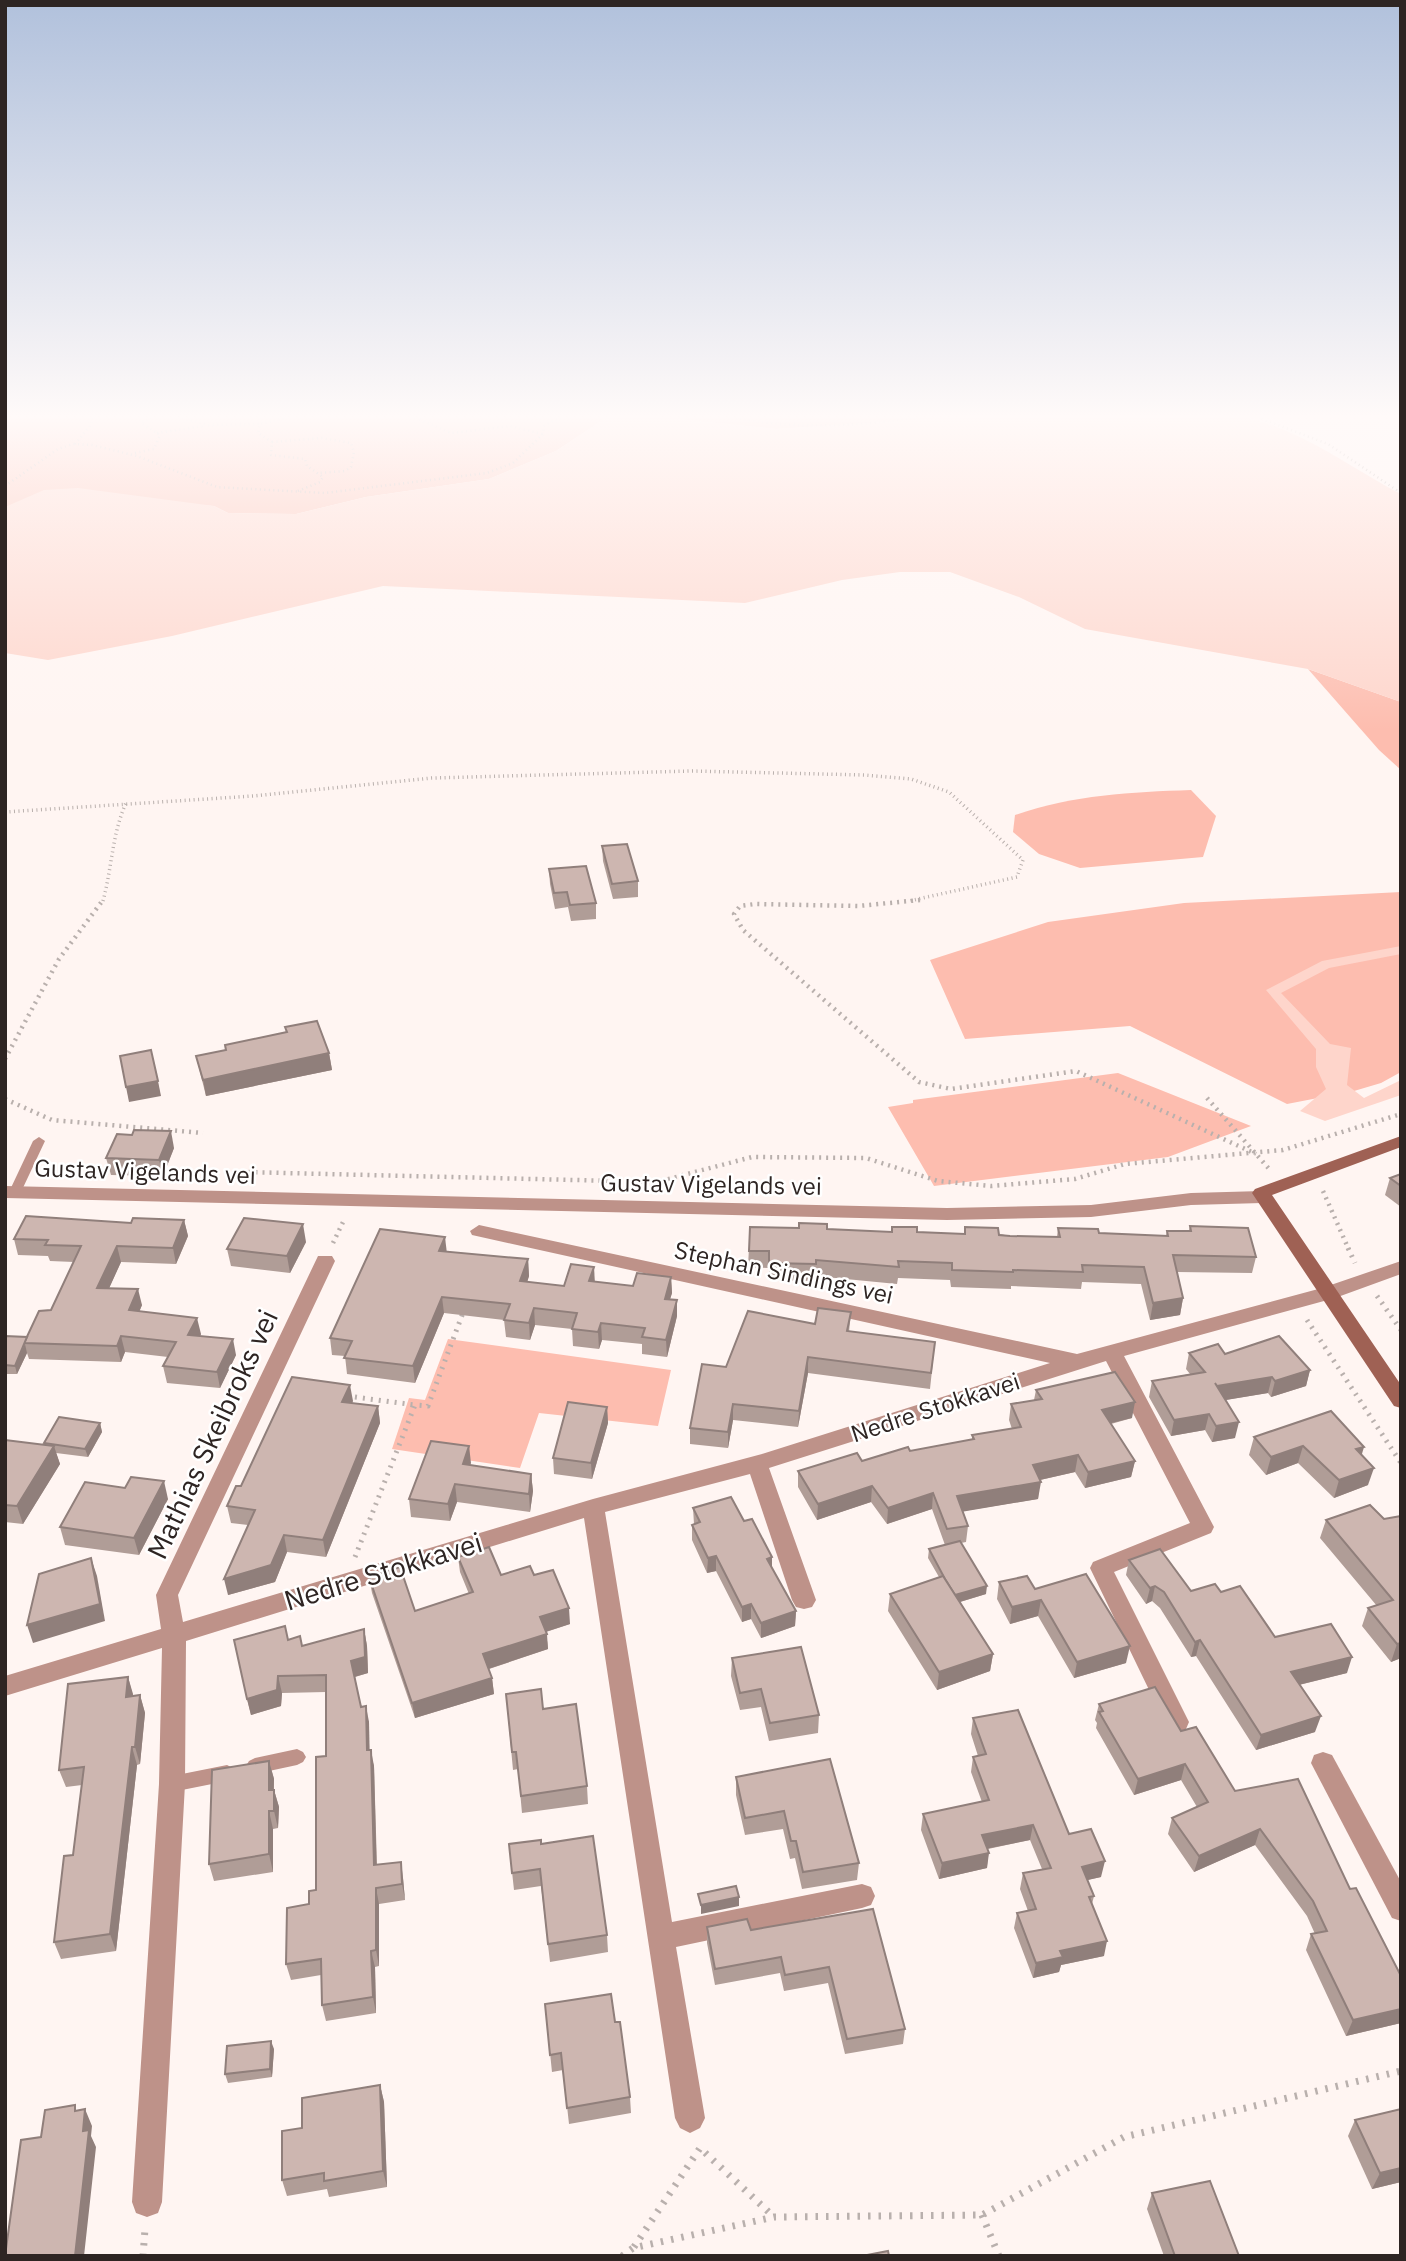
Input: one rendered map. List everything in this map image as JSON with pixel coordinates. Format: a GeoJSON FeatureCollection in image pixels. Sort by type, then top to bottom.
{"type":"FeatureCollection","features":[{"type":"Feature","properties":{"kind":"main road"},"geometry":{"type":"LineString","coordinates":[[1401,1141],[1265,1189],[1262,1197],[1401,1401]]}},
{"type":"Feature","properties":{"kind":"street","name":"Gustav Vigelands vei"},"geometry":{"type":"LineString","coordinates":[[10,1192],[985,1214],[1091,1211],[1217,1197],[1262,1197]]}},
{"type":"Feature","properties":{"kind":"street","name":"Stephan Sindings vei"},"geometry":{"type":"LineString","coordinates":[[479,1231],[1079,1361]]}},
{"type":"Feature","properties":{"kind":"street","name":"Mathias Skeibroks vei"},"geometry":{"type":"LineString","coordinates":[[174,1634],[167,1595],[325,1261]]}},
{"type":"Feature","properties":{"kind":"street","name":"Nedre Stokkavei"},"geometry":{"type":"LineString","coordinates":[[5,1686],[593,1507],[757,1463],[1079,1361],[1328,1293],[1365,1277],[1401,1267]]}},
{"type":"Feature","properties":{"kind":"street"},"geometry":{"type":"LineString","coordinates":[[1112,1352],[1203,1527],[1101,1568],[1177,1721]]}},
{"type":"Feature","properties":{"kind":"street"},"geometry":{"type":"LineString","coordinates":[[757,1463],[804,1600]]}},
{"type":"Feature","properties":{"kind":"street"},"geometry":{"type":"LineString","coordinates":[[593,1507],[690,2118]]}},
{"type":"Feature","properties":{"kind":"street"},"geometry":{"type":"LineString","coordinates":[[147,2202],[172,1784],[174,1634]]}},
{"type":"Feature","properties":{"kind":"street"},"geometry":{"type":"LineString","coordinates":[[1323,1763],[1401,1909]]}},
{"type":"Feature","properties":{"kind":"street"},"geometry":{"type":"LineString","coordinates":[[661,1937],[862,1896]]}},
{"type":"Feature","properties":{"kind":"lane"},"geometry":{"type":"LineString","coordinates":[[10,1192],[39,1141]]}},
{"type":"Feature","properties":{"kind":"lane"},"geometry":{"type":"LineString","coordinates":[[172,1784],[297,1757]]}},
{"type":"Feature","properties":{"kind":"path"},"geometry":{"type":"LineString","coordinates":[[5,812],[253,796],[432,778],[692,771],[911,779],[949,792],[976,815],[1023,860],[1017,877],[917,902],[859,906],[762,902],[740,905],[734,914],[743,930],[919,1082],[951,1088],[1076,1071],[1256,1154]]}},
{"type":"Feature","properties":{"kind":"path"},"geometry":{"type":"LineString","coordinates":[[5,1059],[59,959],[102,904],[110,876],[116,825],[126,803]]}},
{"type":"Feature","properties":{"kind":"path"},"geometry":{"type":"LineString","coordinates":[[1207,1098],[1283,1184]]}},
{"type":"Feature","properties":{"kind":"path"},"geometry":{"type":"LineString","coordinates":[[5,1099],[52,1120],[203,1133]]}},
{"type":"Feature","properties":{"kind":"path"},"geometry":{"type":"LineString","coordinates":[[222,1177],[244,1172],[657,1182],[752,1157],[866,1158],[938,1181],[991,1186],[1075,1179],[1125,1164],[1256,1154],[1334,1136],[1401,1114]]}},
{"type":"Feature","properties":{"kind":"path"},"geometry":{"type":"LineString","coordinates":[[1321,1186],[1365,1277],[1401,1330]]}},
{"type":"Feature","properties":{"kind":"path"},"geometry":{"type":"LineString","coordinates":[[325,1261],[346,1216]]}},
{"type":"Feature","properties":{"kind":"path"},"geometry":{"type":"LineString","coordinates":[[334,1394],[428,1406],[470,1298]]}},
{"type":"Feature","properties":{"kind":"path"},"geometry":{"type":"LineString","coordinates":[[1295,1301],[1401,1463]]}},
{"type":"Feature","properties":{"kind":"path"},"geometry":{"type":"LineString","coordinates":[[361,1577],[355,1558],[415,1405]]}},
{"type":"Feature","properties":{"kind":"path"},"geometry":{"type":"LineString","coordinates":[[633,2248],[774,2217],[982,2215],[1124,2137],[1401,2071]]}},
{"type":"Feature","properties":{"kind":"path"},"geometry":{"type":"LineString","coordinates":[[622,2256],[633,2248],[700,2148],[774,2217]]}},
{"type":"Feature","properties":{"kind":"path"},"geometry":{"type":"LineString","coordinates":[[982,2215],[999,2256]]}},
{"type":"Feature","properties":{"kind":"shaded area"},"geometry":{"type":"Polygon","coordinates":[[[5,520],[1401,520],[1401,702],[1308,669],[1085,629],[1019,597],[950,572],[900,572],[842,580],[745,603],[383,586],[172,636],[48,660],[5,653],[5,520]]]}},
{"type":"Feature","properties":{"kind":"shaded area"},"geometry":{"type":"Polygon","coordinates":[[[1308,669],[1401,702],[1401,770],[1379,750],[1308,669]]]}},
{"type":"Feature","properties":{"kind":"shaded area"},"geometry":{"type":"Polygon","coordinates":[[[1191,790],[1216,816],[1203,857],[1080,868],[1039,854],[1013,832],[1015,815],[1037,808],[1080,799],[1191,790]]]}},
{"type":"Feature","properties":{"kind":"shaded area"},"geometry":{"type":"Polygon","coordinates":[[[1401,892],[1401,1072],[1381,1083],[1354,1091],[1287,1104],[1130,1026],[965,1039],[930,960],[1048,922],[1184,903],[1401,892]]]}},
{"type":"Feature","properties":{"kind":"shaded area"},"geometry":{"type":"Polygon","coordinates":[[[1401,946],[1401,954],[1329,968],[1281,993],[1330,1044],[1351,1048],[1347,1085],[1364,1098],[1401,1080],[1401,1095],[1325,1121],[1300,1111],[1326,1089],[1316,1067],[1316,1049],[1266,990],[1322,961],[1401,946]]]}},
{"type":"Feature","properties":{"kind":"shaded area"},"geometry":{"type":"Polygon","coordinates":[[[1118,1073],[1251,1126],[1168,1157],[934,1186],[888,1107],[913,1103],[913,1100],[1118,1073]]]}},
{"type":"Feature","properties":{"kind":"shaded area"},"geometry":{"type":"Polygon","coordinates":[[[448,1339],[671,1370],[658,1426],[539,1413],[520,1468],[392,1449],[409,1398],[425,1400],[448,1339]]]}},
{"type":"Feature","properties":{"kind":"building"},"geometry":{"type":"Polygon","coordinates":[[[627,844],[638,881],[612,884],[602,846],[627,844]]]}},
{"type":"Feature","properties":{"kind":"building"},"geometry":{"type":"Polygon","coordinates":[[[586,866],[596,903],[570,905],[567,892],[554,893],[549,869],[586,866]]]}},
{"type":"Feature","properties":{"kind":"building"},"geometry":{"type":"Polygon","coordinates":[[[317,1021],[329,1053],[203,1080],[196,1056],[226,1050],[225,1045],[287,1032],[285,1027],[317,1021]]]}},
{"type":"Feature","properties":{"kind":"building"},"geometry":{"type":"Polygon","coordinates":[[[151,1050],[158,1081],[126,1087],[120,1056],[151,1050]]]}},
{"type":"Feature","properties":{"kind":"building"},"geometry":{"type":"Polygon","coordinates":[[[134,1130],[171,1131],[159,1160],[106,1158],[117,1134],[132,1135],[134,1130]]]}},
{"type":"Feature","properties":{"kind":"building"},"geometry":{"type":"Polygon","coordinates":[[[1401,1174],[1401,1186],[1390,1178],[1401,1174]]]}},
{"type":"Feature","properties":{"kind":"building"},"geometry":{"type":"Polygon","coordinates":[[[26,1216],[131,1223],[133,1218],[184,1220],[173,1248],[117,1246],[97,1288],[138,1289],[129,1310],[197,1318],[188,1335],[233,1339],[217,1372],[163,1366],[176,1342],[121,1336],[117,1346],[24,1343],[39,1311],[51,1310],[81,1246],[45,1245],[48,1240],[14,1239],[26,1216]]]}},
{"type":"Feature","properties":{"kind":"building"},"geometry":{"type":"Polygon","coordinates":[[[244,1218],[303,1224],[287,1256],[227,1249],[244,1218]]]}},
{"type":"Feature","properties":{"kind":"building"},"geometry":{"type":"Polygon","coordinates":[[[799,1223],[827,1224],[827,1229],[892,1232],[892,1227],[917,1227],[917,1232],[965,1234],[965,1227],[998,1228],[999,1235],[1060,1237],[1058,1228],[1168,1236],[1167,1231],[1191,1231],[1190,1226],[1248,1228],[1256,1257],[1173,1255],[1183,1298],[1153,1303],[1144,1267],[1082,1265],[1083,1272],[1013,1272],[952,1270],[952,1263],[898,1261],[899,1267],[816,1260],[816,1264],[769,1263],[769,1251],[749,1251],[750,1227],[799,1228],[799,1223]]]}},
{"type":"Feature","properties":{"kind":"building"},"geometry":{"type":"Polygon","coordinates":[[[380,1229],[445,1237],[439,1251],[528,1259],[520,1281],[564,1286],[571,1264],[594,1267],[589,1281],[633,1286],[637,1273],[671,1277],[665,1299],[677,1300],[666,1340],[642,1337],[645,1328],[601,1323],[598,1332],[572,1329],[577,1313],[534,1308],[529,1323],[504,1320],[510,1304],[442,1297],[413,1366],[344,1358],[352,1341],[330,1338],[380,1229]]]}},
{"type":"Feature","properties":{"kind":"building"},"geometry":{"type":"Polygon","coordinates":[[[818,1308],[851,1312],[847,1331],[935,1342],[931,1373],[808,1357],[799,1411],[733,1404],[728,1432],[690,1428],[702,1364],[726,1367],[748,1311],[815,1324],[818,1308]]]}},
{"type":"Feature","properties":{"kind":"building"},"geometry":{"type":"Polygon","coordinates":[[[5,1336],[27,1337],[15,1366],[5,1365],[5,1336]]]}},
{"type":"Feature","properties":{"kind":"building"},"geometry":{"type":"Polygon","coordinates":[[[1279,1336],[1310,1370],[1275,1381],[1272,1377],[1217,1386],[1215,1383],[1239,1422],[1216,1426],[1209,1414],[1174,1420],[1152,1381],[1205,1372],[1189,1353],[1218,1344],[1225,1354],[1279,1336]]]}},
{"type":"Feature","properties":{"kind":"building"},"geometry":{"type":"Polygon","coordinates":[[[1115,1372],[1135,1402],[1102,1410],[1135,1461],[1088,1472],[1078,1455],[1033,1465],[1041,1482],[957,1496],[968,1526],[947,1529],[933,1493],[888,1508],[872,1486],[818,1504],[798,1471],[857,1453],[862,1461],[908,1447],[910,1451],[974,1439],[972,1435],[1021,1427],[1011,1404],[1042,1399],[1036,1390],[1115,1372]]]}},
{"type":"Feature","properties":{"kind":"building"},"geometry":{"type":"Polygon","coordinates":[[[292,1377],[350,1385],[342,1402],[378,1406],[323,1540],[284,1535],[271,1565],[224,1579],[255,1510],[227,1506],[236,1486],[241,1486],[292,1377]]]}},
{"type":"Feature","properties":{"kind":"building"},"geometry":{"type":"Polygon","coordinates":[[[568,1402],[607,1407],[591,1463],[553,1458],[568,1402]]]}},
{"type":"Feature","properties":{"kind":"building"},"geometry":{"type":"Polygon","coordinates":[[[1331,1411],[1364,1447],[1356,1449],[1374,1468],[1339,1480],[1303,1446],[1271,1457],[1254,1437],[1331,1411]]]}},
{"type":"Feature","properties":{"kind":"building"},"geometry":{"type":"Polygon","coordinates":[[[59,1417],[100,1423],[85,1449],[44,1443],[59,1417]]]}},
{"type":"Feature","properties":{"kind":"building"},"geometry":{"type":"Polygon","coordinates":[[[5,1440],[54,1446],[17,1506],[5,1505],[5,1440]]]}},
{"type":"Feature","properties":{"kind":"building"},"geometry":{"type":"Polygon","coordinates":[[[431,1441],[469,1446],[463,1464],[531,1474],[529,1494],[455,1484],[448,1504],[409,1499],[431,1441]]]}},
{"type":"Feature","properties":{"kind":"building"},"geometry":{"type":"Polygon","coordinates":[[[131,1477],[164,1481],[134,1538],[60,1527],[85,1482],[125,1488],[131,1477]]]}},
{"type":"Feature","properties":{"kind":"building"},"geometry":{"type":"Polygon","coordinates":[[[731,1497],[744,1521],[752,1519],[772,1557],[767,1559],[796,1611],[761,1623],[751,1604],[742,1607],[716,1556],[708,1558],[692,1525],[700,1522],[693,1508],[731,1497]]]}},
{"type":"Feature","properties":{"kind":"building"},"geometry":{"type":"Polygon","coordinates":[[[1370,1505],[1384,1519],[1401,1516],[1401,1643],[1397,1644],[1368,1608],[1393,1600],[1326,1520],[1370,1505]]]}},
{"type":"Feature","properties":{"kind":"building"},"geometry":{"type":"Polygon","coordinates":[[[960,1541],[987,1586],[955,1595],[929,1549],[960,1541]]]}},
{"type":"Feature","properties":{"kind":"building"},"geometry":{"type":"Polygon","coordinates":[[[489,1547],[501,1575],[530,1566],[534,1575],[553,1570],[569,1608],[540,1617],[547,1634],[483,1654],[492,1678],[412,1703],[369,1577],[400,1567],[415,1611],[473,1592],[458,1557],[489,1547]]]}},
{"type":"Feature","properties":{"kind":"building"},"geometry":{"type":"Polygon","coordinates":[[[1160,1549],[1191,1591],[1215,1584],[1221,1592],[1240,1586],[1275,1637],[1331,1624],[1352,1657],[1291,1672],[1321,1716],[1261,1735],[1200,1640],[1195,1642],[1164,1592],[1155,1586],[1150,1588],[1129,1560],[1160,1549]]]}},
{"type":"Feature","properties":{"kind":"building"},"geometry":{"type":"Polygon","coordinates":[[[91,1558],[100,1604],[27,1625],[39,1574],[91,1558]]]}},
{"type":"Feature","properties":{"kind":"building"},"geometry":{"type":"Polygon","coordinates":[[[1086,1574],[1130,1646],[1077,1662],[1041,1600],[1012,1607],[999,1582],[1027,1576],[1035,1589],[1086,1574]]]}},
{"type":"Feature","properties":{"kind":"building"},"geometry":{"type":"Polygon","coordinates":[[[943,1576],[993,1654],[939,1672],[890,1594],[943,1576]]]}},
{"type":"Feature","properties":{"kind":"building"},"geometry":{"type":"Polygon","coordinates":[[[285,1626],[288,1640],[300,1636],[302,1646],[364,1629],[365,1657],[351,1661],[361,1707],[366,1706],[367,1750],[371,1750],[374,1865],[401,1862],[402,1884],[376,1888],[376,1950],[371,1951],[373,1997],[322,2005],[321,1959],[286,1964],[287,1908],[309,1904],[309,1891],[316,1890],[316,1757],[326,1756],[326,1675],[278,1676],[277,1690],[247,1699],[234,1640],[285,1626]]]}},
{"type":"Feature","properties":{"kind":"building"},"geometry":{"type":"Polygon","coordinates":[[[801,1647],[819,1715],[770,1723],[761,1689],[740,1693],[732,1658],[801,1647]]]}},
{"type":"Feature","properties":{"kind":"building"},"geometry":{"type":"Polygon","coordinates":[[[128,1677],[126,1697],[140,1695],[110,1934],[54,1942],[64,1856],[73,1855],[84,1767],[59,1770],[68,1684],[128,1677]]]}},
{"type":"Feature","properties":{"kind":"building"},"geometry":{"type":"Polygon","coordinates":[[[1155,1687],[1181,1731],[1196,1727],[1235,1791],[1298,1779],[1350,1889],[1356,1888],[1401,1976],[1401,2009],[1353,2020],[1311,1934],[1327,1931],[1313,1901],[1260,1829],[1199,1856],[1172,1818],[1208,1802],[1185,1764],[1138,1779],[1099,1712],[1103,1711],[1099,1704],[1155,1687]]]}},
{"type":"Feature","properties":{"kind":"building"},"geometry":{"type":"Polygon","coordinates":[[[541,1689],[543,1709],[576,1704],[587,1786],[521,1796],[516,1752],[512,1752],[506,1694],[541,1689]]]}},
{"type":"Feature","properties":{"kind":"building"},"geometry":{"type":"Polygon","coordinates":[[[1018,1710],[1069,1834],[1091,1829],[1105,1861],[1082,1867],[1094,1896],[1089,1897],[1107,1941],[1060,1951],[1063,1957],[1036,1963],[1017,1913],[1036,1909],[1023,1873],[1051,1868],[1033,1825],[982,1835],[989,1853],[942,1863],[923,1814],[989,1800],[973,1757],[986,1754],[973,1718],[1018,1710]]]}},
{"type":"Feature","properties":{"kind":"building"},"geometry":{"type":"Polygon","coordinates":[[[830,1759],[859,1863],[803,1872],[796,1841],[791,1841],[784,1811],[745,1818],[736,1777],[830,1759]]]}},
{"type":"Feature","properties":{"kind":"building"},"geometry":{"type":"Polygon","coordinates":[[[269,1761],[269,1790],[274,1790],[274,1811],[269,1811],[269,1854],[209,1864],[212,1770],[269,1761]]]}},
{"type":"Feature","properties":{"kind":"building"},"geometry":{"type":"Polygon","coordinates":[[[593,1836],[607,1935],[548,1944],[540,1869],[512,1873],[509,1844],[541,1840],[541,1844],[593,1836]]]}},
{"type":"Feature","properties":{"kind":"building"},"geometry":{"type":"Polygon","coordinates":[[[736,1886],[739,1897],[701,1905],[698,1894],[736,1886]]]}},
{"type":"Feature","properties":{"kind":"building"},"geometry":{"type":"Polygon","coordinates":[[[873,1909],[905,2029],[847,2039],[829,1967],[785,1975],[781,1957],[715,1969],[707,1927],[747,1919],[751,1930],[873,1909]]]}},
{"type":"Feature","properties":{"kind":"building"},"geometry":{"type":"Polygon","coordinates":[[[611,1994],[615,2022],[620,2022],[630,2097],[567,2108],[561,2053],[550,2055],[545,2004],[611,1994]]]}},
{"type":"Feature","properties":{"kind":"building"},"geometry":{"type":"Polygon","coordinates":[[[271,2041],[270,2069],[225,2074],[227,2046],[271,2041]]]}},
{"type":"Feature","properties":{"kind":"building"},"geometry":{"type":"Polygon","coordinates":[[[380,2085],[383,2171],[324,2181],[324,2173],[282,2180],[282,2131],[302,2128],[302,2098],[380,2085]]]}},
{"type":"Feature","properties":{"kind":"building"},"geometry":{"type":"Polygon","coordinates":[[[75,2105],[75,2111],[85,2109],[83,2131],[89,2130],[75,2256],[5,2256],[21,2140],[41,2137],[45,2110],[75,2105]]]}},
{"type":"Feature","properties":{"kind":"building"},"geometry":{"type":"Polygon","coordinates":[[[1401,2109],[1401,2168],[1380,2173],[1355,2120],[1401,2109]]]}},
{"type":"Feature","properties":{"kind":"building"},"geometry":{"type":"Polygon","coordinates":[[[1210,2181],[1239,2256],[1175,2256],[1152,2193],[1210,2181]]]}},
{"type":"Feature","properties":{"kind":"building"},"geometry":{"type":"Polygon","coordinates":[[[888,2251],[889,2256],[862,2256],[888,2251]]]}}]}
